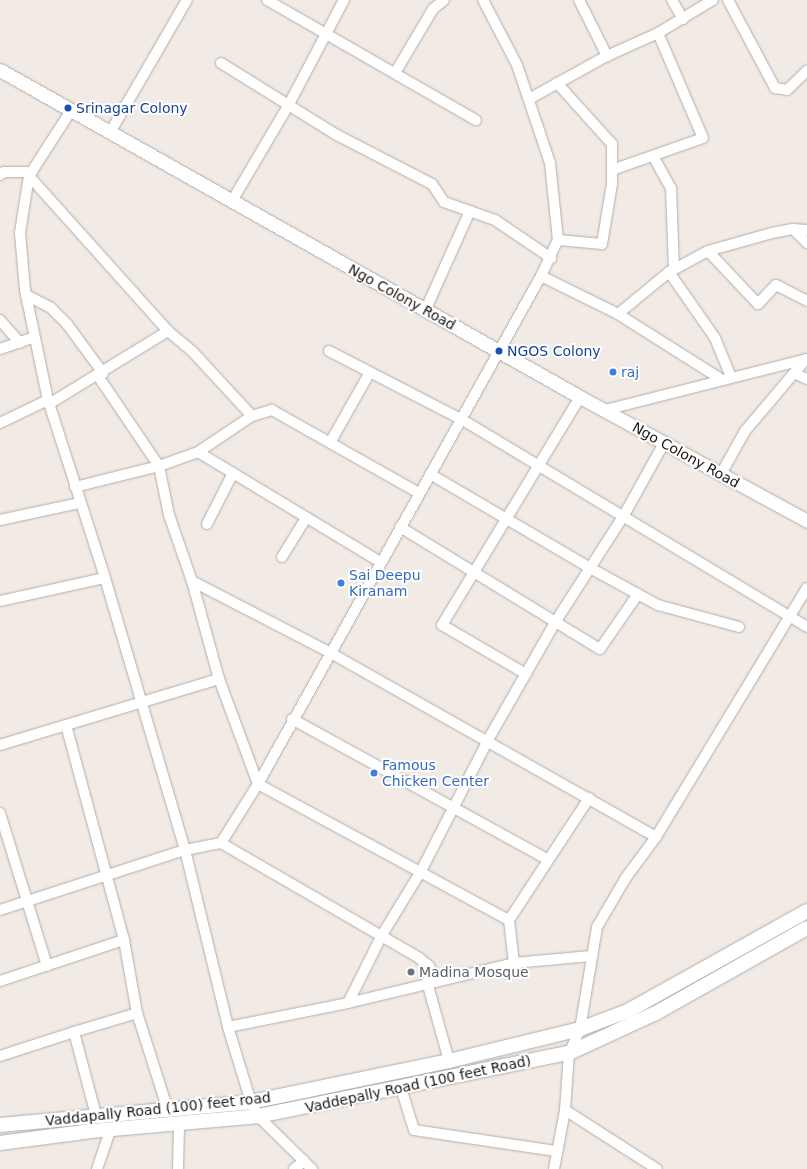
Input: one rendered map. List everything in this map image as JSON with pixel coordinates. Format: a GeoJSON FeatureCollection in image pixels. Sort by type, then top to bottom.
{"type":"FeatureCollection","features":[{"type":"Feature","properties":{"kind":"main road","name":"Vaddapally Road (100) feet road"},"geometry":{"type":"LineString","coordinates":[[0,1125],[251,1102],[449,1061],[580,1029],[628,1011],[807,911]]}},
{"type":"Feature","properties":{"kind":"main road","name":"Vaddepally Road (100 feet Road)"},"geometry":{"type":"LineString","coordinates":[[0,1143],[258,1116],[569,1053],[656,1013],[807,928]]}},
{"type":"Feature","properties":{"kind":"street"},"geometry":{"type":"LineString","coordinates":[[111,131],[187,0]]}},
{"type":"Feature","properties":{"kind":"street"},"geometry":{"type":"LineString","coordinates":[[267,0],[476,120]]}},
{"type":"Feature","properties":{"kind":"street"},"geometry":{"type":"LineString","coordinates":[[232,201],[288,106],[344,0]]}},
{"type":"Feature","properties":{"kind":"street"},"geometry":{"type":"LineString","coordinates":[[395,73],[433,9],[444,0]]}},
{"type":"Feature","properties":{"kind":"street"},"geometry":{"type":"LineString","coordinates":[[221,843],[258,784],[329,652],[551,258],[558,240],[550,163],[517,65],[483,0]]}},
{"type":"Feature","properties":{"kind":"street"},"geometry":{"type":"LineString","coordinates":[[579,0],[608,56]]}},
{"type":"Feature","properties":{"kind":"street"},"geometry":{"type":"LineString","coordinates":[[672,0],[683,19]]}},
{"type":"Feature","properties":{"kind":"street"},"geometry":{"type":"LineString","coordinates":[[529,99],[608,56],[658,34],[713,0]]}},
{"type":"Feature","properties":{"kind":"street"},"geometry":{"type":"LineString","coordinates":[[728,0],[775,88],[787,90],[807,71]]}},
{"type":"Feature","properties":{"kind":"street"},"geometry":{"type":"LineString","coordinates":[[612,170],[703,138],[658,34]]}},
{"type":"Feature","properties":{"kind":"street"},"geometry":{"type":"LineString","coordinates":[[221,63],[335,134],[432,184],[444,202],[495,220],[551,258]]}},
{"type":"Feature","properties":{"kind":"street","name":"Ngo Colony Road"},"geometry":{"type":"LineString","coordinates":[[0,70],[111,131],[426,311],[807,521]]}},
{"type":"Feature","properties":{"kind":"street"},"geometry":{"type":"LineString","coordinates":[[558,84],[612,144],[612,184],[602,244],[558,240]]}},
{"type":"Feature","properties":{"kind":"street"},"geometry":{"type":"LineString","coordinates":[[72,109],[31,174],[20,233],[26,295],[34,337],[49,402],[105,578],[140,703],[185,850],[228,1028],[251,1102],[258,1116],[312,1169]]}},
{"type":"Feature","properties":{"kind":"street"},"geometry":{"type":"LineString","coordinates":[[653,156],[671,188],[671,271],[715,338],[731,377]]}},
{"type":"Feature","properties":{"kind":"street"},"geometry":{"type":"LineString","coordinates":[[0,175],[4,172],[31,174],[168,331],[192,350],[252,416]]}},
{"type":"Feature","properties":{"kind":"street"},"geometry":{"type":"LineString","coordinates":[[426,311],[470,211]]}},
{"type":"Feature","properties":{"kind":"street"},"geometry":{"type":"LineString","coordinates":[[618,314],[671,271],[708,251],[794,229],[807,230]]}},
{"type":"Feature","properties":{"kind":"street"},"geometry":{"type":"LineString","coordinates":[[794,229],[807,243]]}},
{"type":"Feature","properties":{"kind":"street"},"geometry":{"type":"LineString","coordinates":[[708,251],[758,304],[776,285],[807,301]]}},
{"type":"Feature","properties":{"kind":"street"},"geometry":{"type":"LineString","coordinates":[[541,276],[618,314],[721,380]]}},
{"type":"Feature","properties":{"kind":"street"},"geometry":{"type":"LineString","coordinates":[[26,295],[51,308],[67,324],[160,466],[169,515],[192,581],[219,679],[258,784],[509,920]]}},
{"type":"Feature","properties":{"kind":"street"},"geometry":{"type":"LineString","coordinates":[[0,320],[20,343]]}},
{"type":"Feature","properties":{"kind":"street"},"geometry":{"type":"LineString","coordinates":[[0,423],[49,402],[100,374],[168,331]]}},
{"type":"Feature","properties":{"kind":"street"},"geometry":{"type":"LineString","coordinates":[[0,350],[34,337]]}},
{"type":"Feature","properties":{"kind":"street"},"geometry":{"type":"LineString","coordinates":[[329,351],[461,419],[624,515],[807,627]]}},
{"type":"Feature","properties":{"kind":"street"},"geometry":{"type":"LineString","coordinates":[[605,410],[806,359]]}},
{"type":"Feature","properties":{"kind":"street"},"geometry":{"type":"LineString","coordinates":[[721,474],[745,431],[806,359]]}},
{"type":"Feature","properties":{"kind":"street"},"geometry":{"type":"LineString","coordinates":[[330,441],[370,372]]}},
{"type":"Feature","properties":{"kind":"street"},"geometry":{"type":"LineString","coordinates":[[794,373],[807,379]]}},
{"type":"Feature","properties":{"kind":"street"},"geometry":{"type":"LineString","coordinates":[[526,674],[442,625],[580,397]]}},
{"type":"Feature","properties":{"kind":"street"},"geometry":{"type":"LineString","coordinates":[[75,486],[160,466],[198,452],[252,416],[272,410],[330,441],[419,493]]}},
{"type":"Feature","properties":{"kind":"street"},"geometry":{"type":"LineString","coordinates":[[348,1003],[382,934],[421,871],[488,740],[556,621],[624,515],[664,443]]}},
{"type":"Feature","properties":{"kind":"street"},"geometry":{"type":"LineString","coordinates":[[198,452],[380,562]]}},
{"type":"Feature","properties":{"kind":"street"},"geometry":{"type":"LineString","coordinates":[[207,524],[233,473]]}},
{"type":"Feature","properties":{"kind":"street"},"geometry":{"type":"LineString","coordinates":[[430,474],[590,568],[658,605],[739,627]]}},
{"type":"Feature","properties":{"kind":"street"},"geometry":{"type":"LineString","coordinates":[[0,520],[80,503]]}},
{"type":"Feature","properties":{"kind":"street"},"geometry":{"type":"LineString","coordinates":[[282,557],[306,518]]}},
{"type":"Feature","properties":{"kind":"street"},"geometry":{"type":"LineString","coordinates":[[400,527],[556,621],[600,650],[638,594]]}},
{"type":"Feature","properties":{"kind":"street"},"geometry":{"type":"LineString","coordinates":[[0,601],[105,578]]}},
{"type":"Feature","properties":{"kind":"street"},"geometry":{"type":"LineString","coordinates":[[192,581],[329,652],[488,740],[656,838]]}},
{"type":"Feature","properties":{"kind":"street"},"geometry":{"type":"LineString","coordinates":[[554,1169],[565,1110],[569,1053],[580,1029],[597,926],[625,878],[656,838],[807,588]]}},
{"type":"Feature","properties":{"kind":"street"},"geometry":{"type":"LineString","coordinates":[[0,744],[219,679]]}},
{"type":"Feature","properties":{"kind":"street"},"geometry":{"type":"LineString","coordinates":[[292,719],[547,859]]}},
{"type":"Feature","properties":{"kind":"street"},"geometry":{"type":"LineString","coordinates":[[66,725],[124,940],[137,1013],[168,1110]]}},
{"type":"Feature","properties":{"kind":"street"},"geometry":{"type":"LineString","coordinates":[[514,963],[509,920],[547,859],[589,798]]}},
{"type":"Feature","properties":{"kind":"street"},"geometry":{"type":"LineString","coordinates":[[0,813],[2,826],[47,966]]}},
{"type":"Feature","properties":{"kind":"street"},"geometry":{"type":"LineString","coordinates":[[0,910],[185,850],[221,843],[382,934],[424,961],[431,981],[449,1061]]}},
{"type":"Feature","properties":{"kind":"street"},"geometry":{"type":"LineString","coordinates":[[0,981],[124,940]]}},
{"type":"Feature","properties":{"kind":"street"},"geometry":{"type":"LineString","coordinates":[[228,1028],[348,1003],[431,981],[514,963],[591,956]]}},
{"type":"Feature","properties":{"kind":"street"},"geometry":{"type":"LineString","coordinates":[[0,1056],[137,1013]]}},
{"type":"Feature","properties":{"kind":"street"},"geometry":{"type":"LineString","coordinates":[[74,1032],[96,1115]]}},
{"type":"Feature","properties":{"kind":"street"},"geometry":{"type":"LineString","coordinates":[[401,1088],[414,1130],[557,1151]]}},
{"type":"Feature","properties":{"kind":"street"},"geometry":{"type":"LineString","coordinates":[[565,1110],[657,1169]]}},
{"type":"Feature","properties":{"kind":"street"},"geometry":{"type":"LineString","coordinates":[[178,1169],[179,1124]]}},
{"type":"Feature","properties":{"kind":"street"},"geometry":{"type":"LineString","coordinates":[[97,1169],[110,1131]]}},
{"type":"Feature","properties":{"kind":"street"},"geometry":{"type":"LineString","coordinates":[[294,1169],[304,1161]]}},
{"type":"Feature","properties":{"kind":"place","name":"Srinagar Colony"},"geometry":{"type":"Point","coordinates":[68,108]}},
{"type":"Feature","properties":{"kind":"place","name":"NGOS Colony"},"geometry":{"type":"Point","coordinates":[499,351]}},
{"type":"Feature","properties":{"kind":"place","name":"raj"},"geometry":{"type":"Point","coordinates":[613,372]}},
{"type":"Feature","properties":{"kind":"place","name":"Sai Deepu Kiranam"},"geometry":{"type":"Point","coordinates":[341,583]}},
{"type":"Feature","properties":{"kind":"place","name":"Famous Chicken Center"},"geometry":{"type":"Point","coordinates":[374,773]}},
{"type":"Feature","properties":{"kind":"place","name":"Madina Mosque"},"geometry":{"type":"Point","coordinates":[411,972]}}]}
